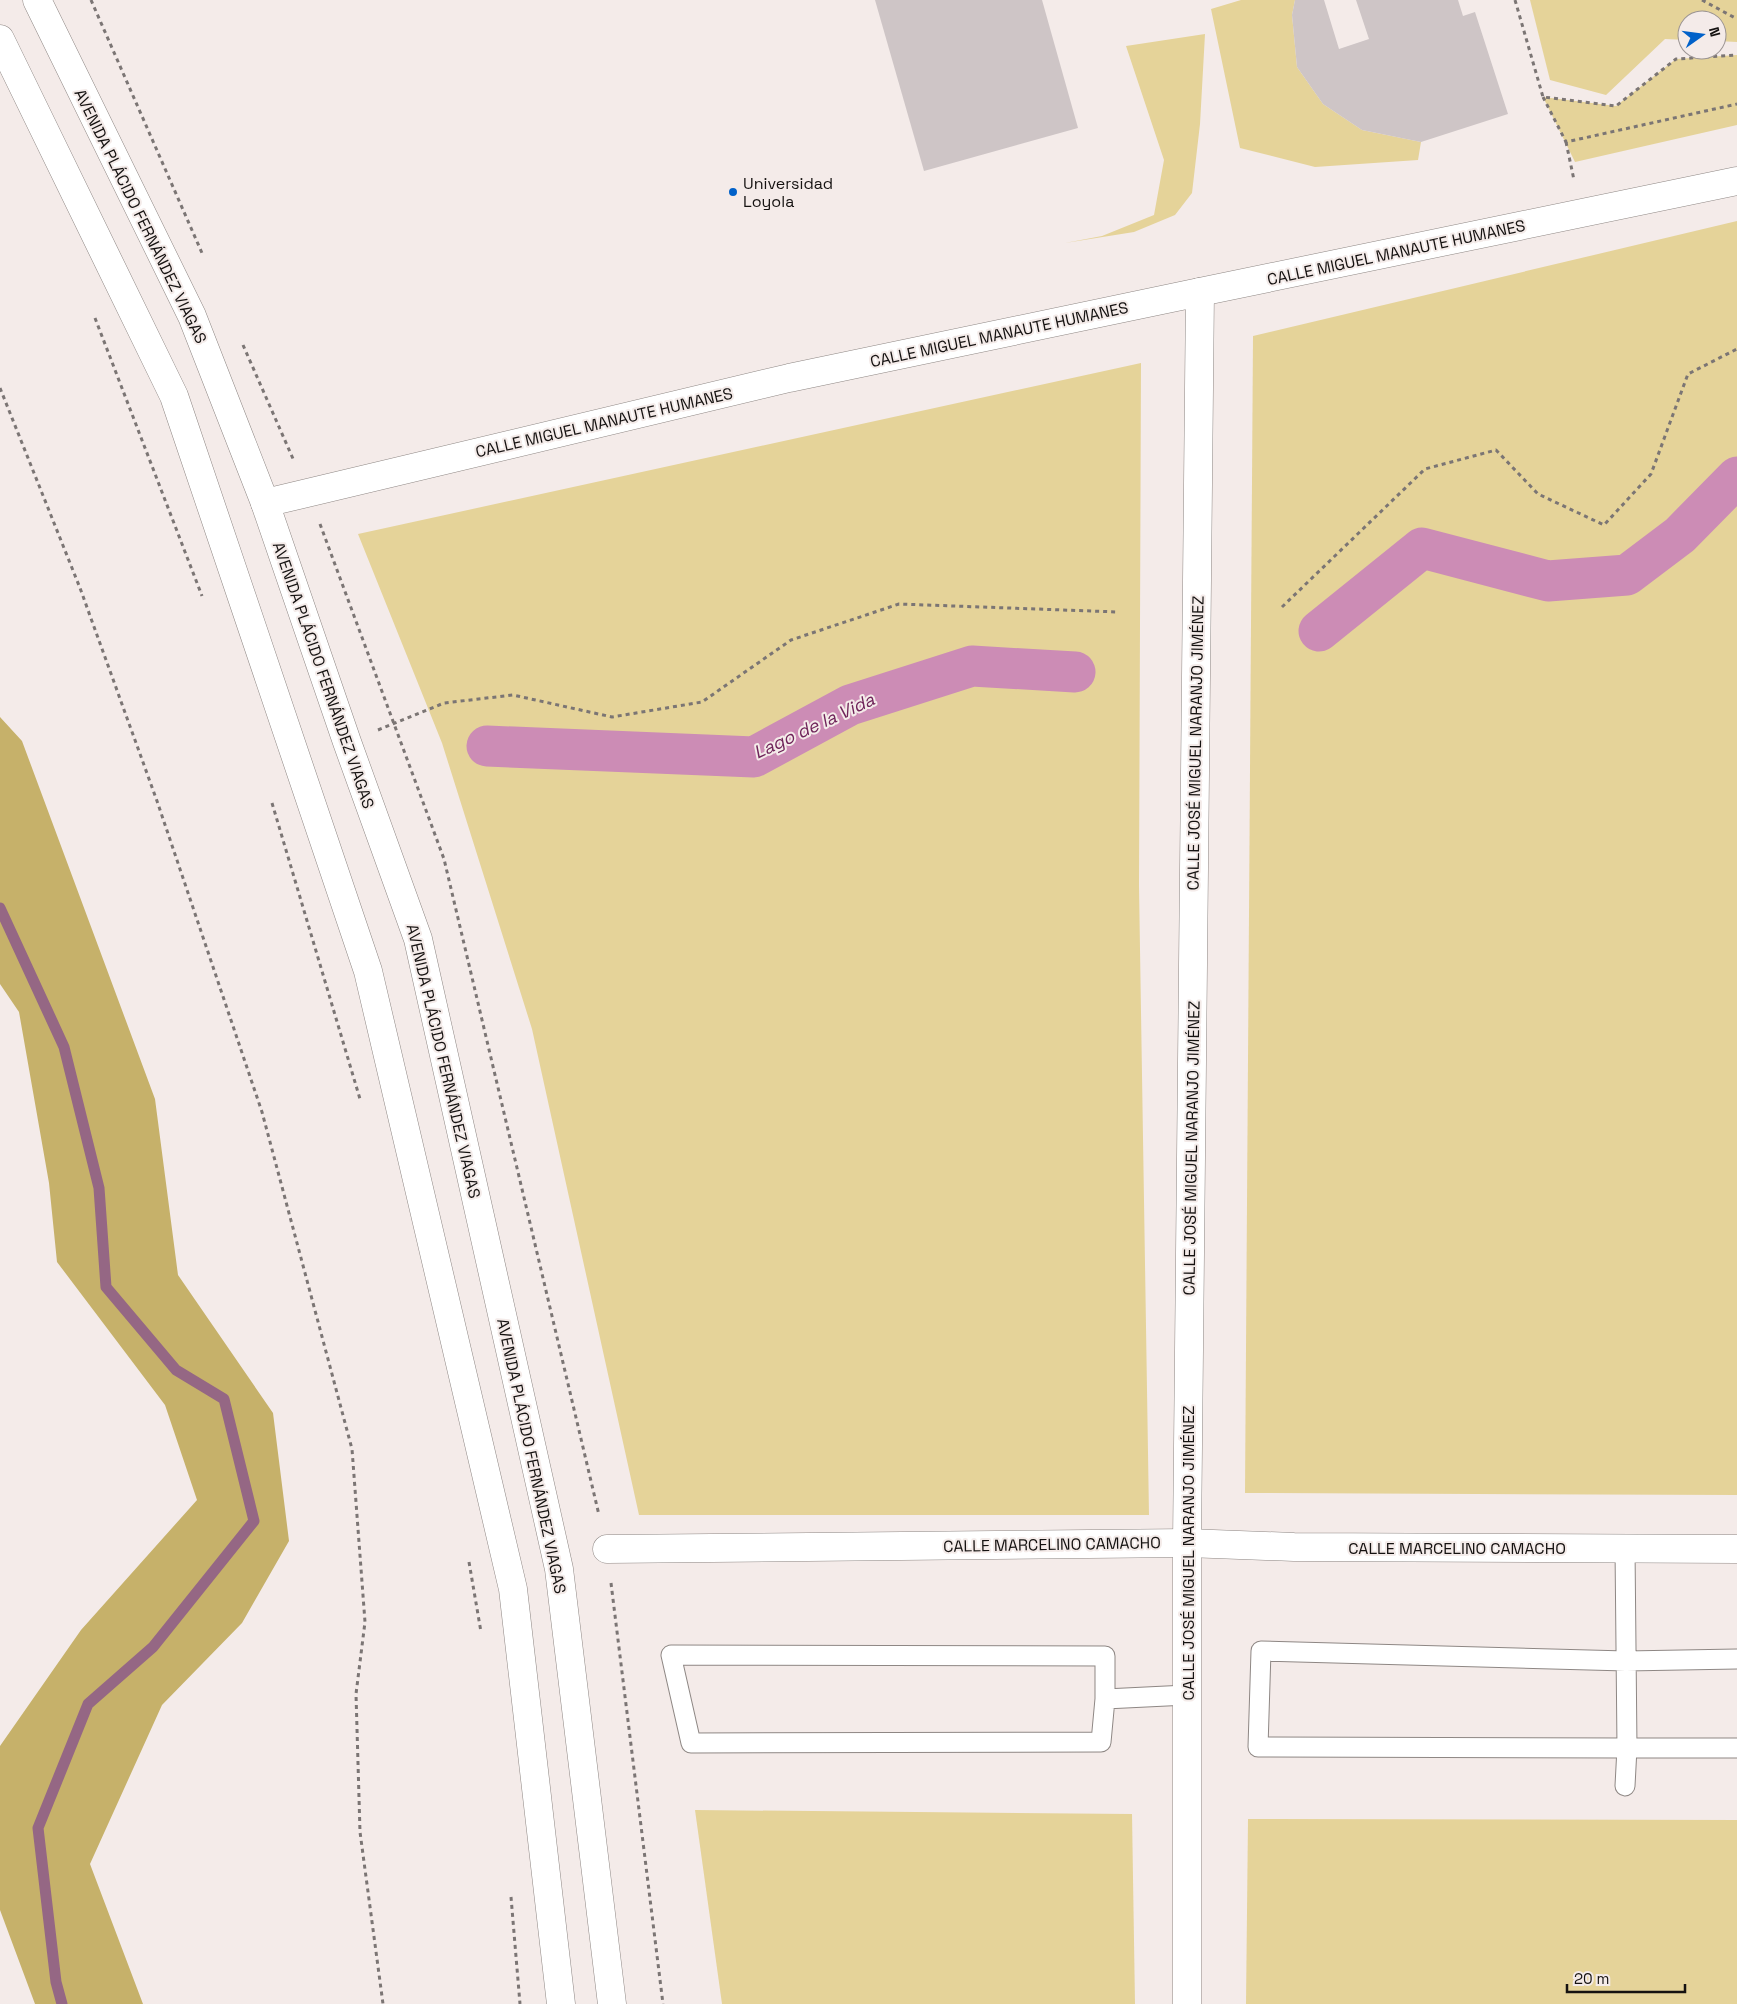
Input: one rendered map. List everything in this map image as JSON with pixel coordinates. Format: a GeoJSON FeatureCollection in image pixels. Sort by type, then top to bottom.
{"type":"FeatureCollection","features":[{"type":"Feature","properties":{"kind":"street","name":"AVENIDA PLÁCIDO FERNÁNDEZ VIAGAS"},"geometry":{"type":"LineString","coordinates":[[37,0],[192,316],[265,503],[347,742],[418,940],[559,1569],[612,2004]]}},
{"type":"Feature","properties":{"kind":"street"},"geometry":{"type":"LineString","coordinates":[[0,39],[174,396],[368,971],[513,1589],[561,2004]]}},
{"type":"Feature","properties":{"kind":"street","name":"CALLE MIGUEL MANAUTE HUMANES"},"geometry":{"type":"LineString","coordinates":[[265,503],[788,378],[1737,181]]}},
{"type":"Feature","properties":{"kind":"street","name":"CALLE JOSÉ MIGUEL NARANJO JIMÉNEZ"},"geometry":{"type":"LineString","coordinates":[[1187,2004],[1187,1543],[1200,292]]}},
{"type":"Feature","properties":{"kind":"street","name":"CALLE MARCELINO CAMACHO"},"geometry":{"type":"LineString","coordinates":[[607,1549],[1187,1543],[1294,1547],[1737,1549]]}},
{"type":"Feature","properties":{"kind":"lane"},"geometry":{"type":"LineString","coordinates":[[1625,1548],[1627,1748],[1625,1786]]}},
{"type":"Feature","properties":{"kind":"lane"},"geometry":{"type":"LineString","coordinates":[[1737,1659],[1626,1660],[1260,1651],[1258,1748],[1737,1748]]}},
{"type":"Feature","properties":{"kind":"lane"},"geometry":{"type":"LineString","coordinates":[[671,1655],[1104,1656],[1105,1699],[1101,1742],[691,1743],[671,1655]]}},
{"type":"Feature","properties":{"kind":"lane"},"geometry":{"type":"LineString","coordinates":[[1105,1699],[1187,1695]]}},
{"type":"Feature","properties":{"kind":"path"},"geometry":{"type":"LineString","coordinates":[[1515,0],[1543,97],[1566,142],[1737,104]]}},
{"type":"Feature","properties":{"kind":"path"},"geometry":{"type":"LineString","coordinates":[[1702,0],[1737,19]]}},
{"type":"Feature","properties":{"kind":"path"},"geometry":{"type":"LineString","coordinates":[[1543,97],[1616,106],[1676,59],[1737,55]]}},
{"type":"Feature","properties":{"kind":"path"},"geometry":{"type":"LineString","coordinates":[[93,314],[203,598]]}},
{"type":"Feature","properties":{"kind":"path"},"geometry":{"type":"LineString","coordinates":[[1282,607],[1425,468],[1496,450],[1538,494],[1604,525],[1651,474],[1688,374],[1737,349]]}},
{"type":"Feature","properties":{"kind":"path"},"geometry":{"type":"LineString","coordinates":[[0,388],[80,588],[147,773],[262,1112],[352,1449],[365,1622],[356,1694],[360,1832],[383,2004]]}},
{"type":"Feature","properties":{"kind":"path"},"geometry":{"type":"LineString","coordinates":[[347,742],[444,703],[513,695],[612,717],[702,702],[791,640],[899,604],[1118,612]]}},
{"type":"Feature","properties":{"kind":"path"},"geometry":{"type":"LineString","coordinates":[[270,795],[360,1100]]}},
{"type":"Feature","properties":{"kind":"path"},"geometry":{"type":"LineString","coordinates":[[468,1561],[482,1638]]}},
{"type":"Feature","properties":{"kind":"path"},"geometry":{"type":"LineString","coordinates":[[511,1888],[520,2004]]}},
{"type":"Feature","properties":{"kind":"shaded area"},"geometry":{"type":"Polygon","coordinates":[[[1241,0],[1295,0],[1292,15],[1297,67],[1323,104],[1362,130],[1421,142],[1418,160],[1315,167],[1240,148],[1211,9],[1241,0]]]}},
{"type":"Feature","properties":{"kind":"shaded area"},"geometry":{"type":"Polygon","coordinates":[[[1530,0],[1737,0],[1737,42],[1727,42],[1727,10],[1677,10],[1677,40],[1665,39],[1606,95],[1550,80],[1530,0]]]}},
{"type":"Feature","properties":{"kind":"shaded area"},"geometry":{"type":"Polygon","coordinates":[[[1205,34],[1200,124],[1192,193],[1175,215],[1134,232],[1065,243],[1102,236],[1154,215],[1164,160],[1126,46],[1205,34]]]}},
{"type":"Feature","properties":{"kind":"shaded area"},"geometry":{"type":"Polygon","coordinates":[[[1737,55],[1737,125],[1575,162],[1543,97],[1616,106],[1676,59],[1727,60],[1727,56],[1737,55]]]}},
{"type":"Feature","properties":{"kind":"shaded area"},"geometry":{"type":"Polygon","coordinates":[[[1737,221],[1737,1495],[1245,1493],[1253,336],[1737,221]]]}},
{"type":"Feature","properties":{"kind":"shaded area"},"geometry":{"type":"Polygon","coordinates":[[[1141,363],[1139,886],[1149,1515],[639,1515],[532,1029],[442,743],[358,534],[1141,363]]]}},
{"type":"Feature","properties":{"kind":"shaded area"},"geometry":{"type":"Polygon","coordinates":[[[0,717],[22,741],[155,1099],[178,1275],[273,1413],[289,1541],[242,1623],[162,1705],[90,1864],[143,2004],[35,2004],[0,1910],[0,1746],[81,1630],[197,1500],[165,1405],[57,1262],[49,1183],[19,1012],[0,984],[0,717]]]}},
{"type":"Feature","properties":{"kind":"shaded area"},"geometry":{"type":"Polygon","coordinates":[[[695,1810],[1132,1814],[1135,2004],[722,2004],[695,1810]]]}},
{"type":"Feature","properties":{"kind":"shaded area"},"geometry":{"type":"Polygon","coordinates":[[[1248,1819],[1737,1820],[1737,2004],[1246,2004],[1248,1819]]]}},
{"type":"Feature","properties":{"kind":"building"},"geometry":{"type":"Polygon","coordinates":[[[875,0],[1042,0],[1078,128],[924,171],[875,0]]]}},
{"type":"Feature","properties":{"kind":"building"},"geometry":{"type":"Polygon","coordinates":[[[1295,0],[1324,0],[1339,49],[1369,39],[1356,0],[1458,0],[1463,16],[1475,12],[1508,114],[1421,142],[1362,130],[1323,104],[1297,67],[1292,15],[1295,0]]]}},
{"type":"Feature","properties":{"kind":"waterway","name":"Lago de la Vida"},"geometry":{"type":"LineString","coordinates":[[1319,631],[1422,548],[1548,581],[1627,575],[1680,535],[1737,477]]}},
{"type":"Feature","properties":{"kind":"waterway","name":"Lago de la Vida"},"geometry":{"type":"LineString","coordinates":[[487,746],[754,757],[850,705],[972,666],[1075,672]]}},
{"type":"Feature","properties":{"kind":"waterway"},"geometry":{"type":"LineString","coordinates":[[0,908],[64,1047],[99,1188],[106,1287],[176,1370],[224,1399],[254,1521],[153,1647],[88,1704],[38,1828],[56,1982],[62,2004]]}},
{"type":"Feature","properties":{"kind":"place","name":"Universidad Loyola"},"geometry":{"type":"Point","coordinates":[733,192]}}]}
